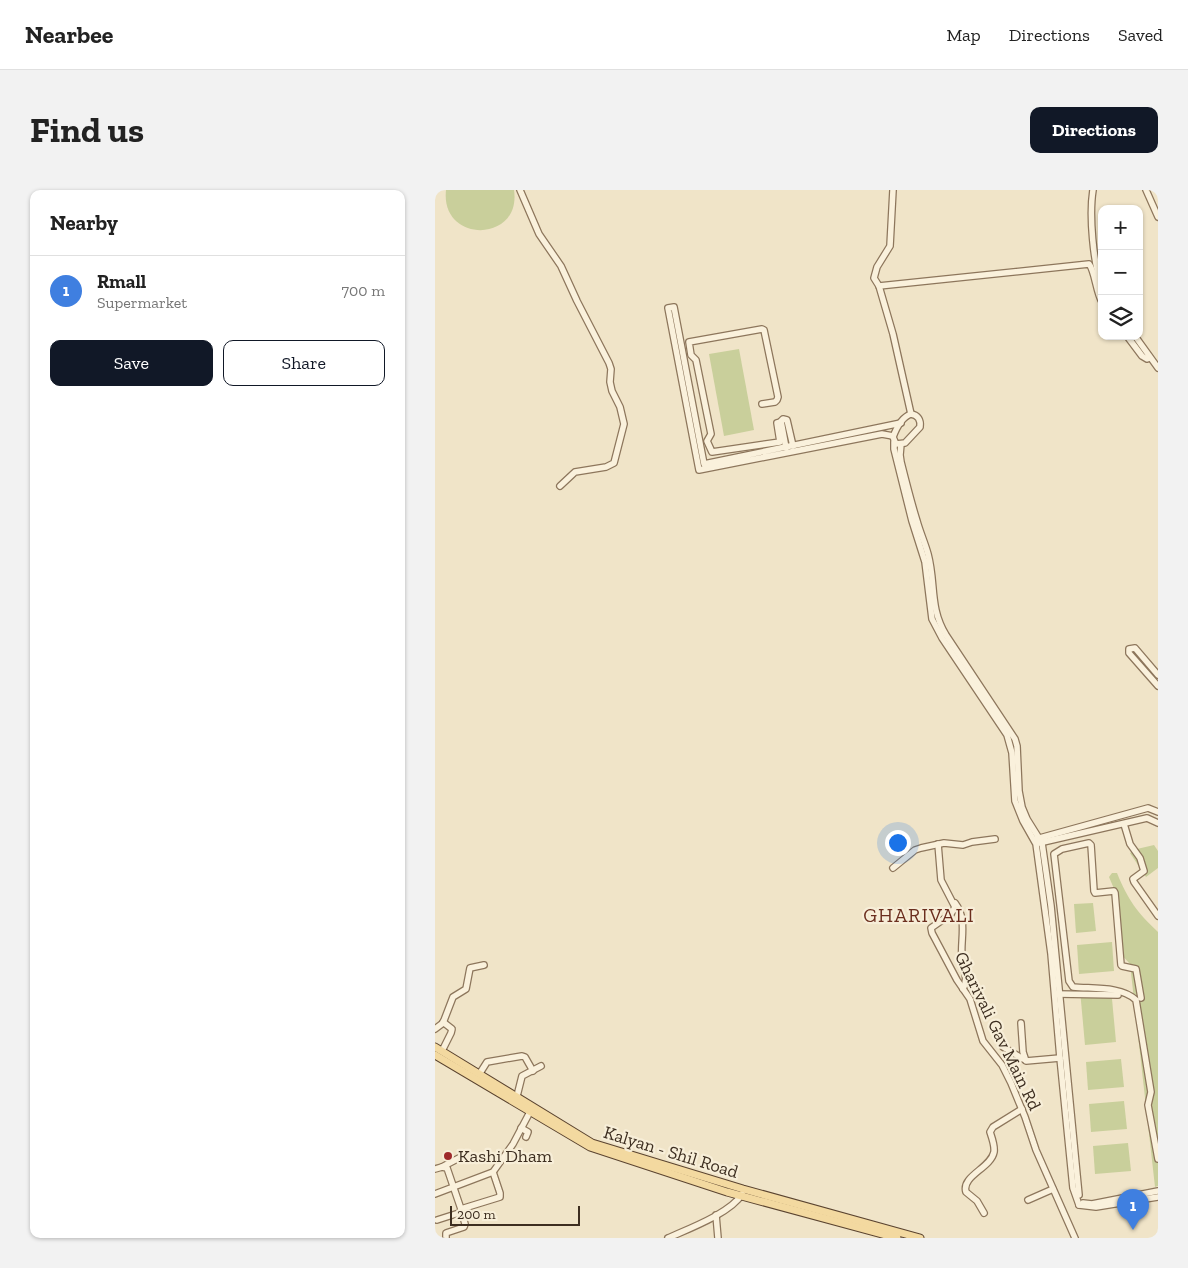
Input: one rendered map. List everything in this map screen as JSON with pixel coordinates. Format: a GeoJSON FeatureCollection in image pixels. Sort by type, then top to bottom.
{"type":"FeatureCollection","features":[{"type":"Feature","properties":{"kind":"main road","name":"Kalyan - Shil Road"},"geometry":{"type":"LineString","coordinates":[[435,1046],[517,1096],[531,1110]]}},
{"type":"Feature","properties":{"kind":"main road","name":"Kalyan - Shil Road"},"geometry":{"type":"LineString","coordinates":[[435,1055],[531,1110],[589,1147],[631,1157],[742,1193],[897,1238]]}},
{"type":"Feature","properties":{"kind":"main road","name":"Kalyan - Shil Road"},"geometry":{"type":"LineString","coordinates":[[742,1193],[920,1238]]}},
{"type":"Feature","properties":{"kind":"street"},"geometry":{"type":"LineString","coordinates":[[521,190],[539,234],[558,260],[577,301],[606,353],[611,369],[610,382],[612,390],[624,417],[625,424],[614,463],[605,467],[575,472],[560,486]]}},
{"type":"Feature","properties":{"kind":"street"},"geometry":{"type":"LineString","coordinates":[[893,190],[890,246],[877,268],[874,278],[879,286],[893,334],[911,414]]}},
{"type":"Feature","properties":{"kind":"street"},"geometry":{"type":"LineString","coordinates":[[1093,190],[1091,198],[1093,241],[1098,271]]}},
{"type":"Feature","properties":{"kind":"street"},"geometry":{"type":"LineString","coordinates":[[1146,190],[1158,217]]}},
{"type":"Feature","properties":{"kind":"street"},"geometry":{"type":"LineString","coordinates":[[879,286],[1089,264],[1092,267],[1099,295]]}},
{"type":"Feature","properties":{"kind":"street"},"geometry":{"type":"LineString","coordinates":[[699,470],[671,308],[704,464]]}},
{"type":"Feature","properties":{"kind":"street"},"geometry":{"type":"LineString","coordinates":[[761,404],[775,402],[778,397],[764,330],[689,342],[691,355],[696,360],[711,434],[707,441],[712,452],[780,442],[777,424],[781,422],[790,447]]}},
{"type":"Feature","properties":{"kind":"street"},"geometry":{"type":"LineString","coordinates":[[1130,340],[1142,356],[1147,359],[1150,358]]}},
{"type":"Feature","properties":{"kind":"street"},"geometry":{"type":"LineString","coordinates":[[1137,340],[1158,368]]}},
{"type":"Feature","properties":{"kind":"street"},"geometry":{"type":"LineString","coordinates":[[901,444],[905,443],[919,427],[920,420],[918,417],[911,414],[907,415],[894,439],[897,465],[915,524]]}},
{"type":"Feature","properties":{"kind":"street"},"geometry":{"type":"LineString","coordinates":[[699,470],[815,445],[901,423]]}},
{"type":"Feature","properties":{"kind":"street"},"geometry":{"type":"LineString","coordinates":[[699,470],[704,464],[790,447],[815,445],[882,434],[901,444]]}},
{"type":"Feature","properties":{"kind":"street"},"geometry":{"type":"LineString","coordinates":[[901,444],[901,462],[925,562],[932,619],[942,638],[1007,735],[1012,753],[1015,801],[1023,821],[1038,841],[1052,913],[1059,1058],[1073,1188],[1080,1203]]}},
{"type":"Feature","properties":{"kind":"street"},"geometry":{"type":"LineString","coordinates":[[1158,675],[1135,648],[1129,649],[1129,653],[1158,686]]}},
{"type":"Feature","properties":{"kind":"street"},"geometry":{"type":"LineString","coordinates":[[1038,841],[1148,808],[1158,812]]}},
{"type":"Feature","properties":{"kind":"street"},"geometry":{"type":"LineString","coordinates":[[1038,841],[1147,818],[1158,823]]}},
{"type":"Feature","properties":{"kind":"street"},"geometry":{"type":"LineString","coordinates":[[1124,824],[1130,844],[1144,871],[1133,879],[1134,882],[1158,916]]}},
{"type":"Feature","properties":{"kind":"street"},"geometry":{"type":"LineString","coordinates":[[893,868],[915,850],[944,843],[963,845],[995,839]]}},
{"type":"Feature","properties":{"kind":"street"},"geometry":{"type":"LineString","coordinates":[[1141,998],[1136,969],[1121,965],[1115,893],[1114,891],[1095,893],[1094,891],[1091,845],[1089,843],[1058,850],[1054,854],[1071,985],[1073,987],[1130,994],[1136,1000],[1151,1092],[1148,1105],[1158,1159]]}},
{"type":"Feature","properties":{"kind":"street"},"geometry":{"type":"LineString","coordinates":[[938,844],[941,880],[960,912],[963,926],[962,960],[967,977],[963,989]]}},
{"type":"Feature","properties":{"kind":"street","name":"Gharivali Gav Main Rd"},"geometry":{"type":"LineString","coordinates":[[954,902],[955,906],[951,914],[931,928],[934,937],[970,999],[983,1041],[1002,1065],[1036,1150],[1075,1238]]}},
{"type":"Feature","properties":{"kind":"street"},"geometry":{"type":"LineString","coordinates":[[435,1029],[443,1022],[453,997],[466,989],[471,968],[484,965]]}},
{"type":"Feature","properties":{"kind":"street"},"geometry":{"type":"LineString","coordinates":[[1057,994],[1130,994]]}},
{"type":"Feature","properties":{"kind":"street"},"geometry":{"type":"LineString","coordinates":[[1057,994],[1080,1203]]}},
{"type":"Feature","properties":{"kind":"street"},"geometry":{"type":"LineString","coordinates":[[442,1051],[452,1029],[443,1022]]}},
{"type":"Feature","properties":{"kind":"street"},"geometry":{"type":"LineString","coordinates":[[1021,1023],[1025,1060]]}},
{"type":"Feature","properties":{"kind":"street"},"geometry":{"type":"LineString","coordinates":[[1003,1047],[1027,1062],[1059,1058]]}},
{"type":"Feature","properties":{"kind":"street"},"geometry":{"type":"LineString","coordinates":[[480,1073],[487,1062],[523,1056],[533,1070]]}},
{"type":"Feature","properties":{"kind":"street"},"geometry":{"type":"LineString","coordinates":[[517,1096],[522,1076],[541,1066]]}},
{"type":"Feature","properties":{"kind":"street"},"geometry":{"type":"LineString","coordinates":[[984,1213],[977,1201],[966,1192],[965,1184],[992,1157],[995,1150],[990,1132],[993,1127],[1021,1109]]}},
{"type":"Feature","properties":{"kind":"street"},"geometry":{"type":"LineString","coordinates":[[435,1194],[493,1172],[513,1144],[531,1110]]}},
{"type":"Feature","properties":{"kind":"street"},"geometry":{"type":"LineString","coordinates":[[521,1128],[528,1132],[526,1138]]}},
{"type":"Feature","properties":{"kind":"street"},"geometry":{"type":"LineString","coordinates":[[435,1168],[442,1167],[459,1158]]}},
{"type":"Feature","properties":{"kind":"street"},"geometry":{"type":"LineString","coordinates":[[442,1167],[447,1168],[465,1224],[464,1227],[446,1233],[446,1238]]}},
{"type":"Feature","properties":{"kind":"street"},"geometry":{"type":"LineString","coordinates":[[437,1220],[500,1197],[501,1193],[493,1172]]}},
{"type":"Feature","properties":{"kind":"street"},"geometry":{"type":"LineString","coordinates":[[1029,1200],[1053,1189]]}},
{"type":"Feature","properties":{"kind":"street"},"geometry":{"type":"LineString","coordinates":[[1080,1203],[1092,1204],[1158,1191]]}},
{"type":"Feature","properties":{"kind":"street"},"geometry":{"type":"LineString","coordinates":[[668,1238],[716,1215],[742,1193]]}},
{"type":"Feature","properties":{"kind":"street"},"geometry":{"type":"LineString","coordinates":[[1080,1203],[1096,1207],[1158,1197]]}},
{"type":"Feature","properties":{"kind":"street"},"geometry":{"type":"LineString","coordinates":[[716,1215],[717,1238]]}},
{"type":"Feature","properties":{"kind":"green space"},"geometry":{"type":"Polygon","coordinates":[[[446,190],[514,190],[513,207],[506,220],[494,228],[481,230],[467,228],[455,220],[448,208],[446,190]]]}},
{"type":"Feature","properties":{"kind":"green space"},"geometry":{"type":"Polygon","coordinates":[[[739,349],[754,430],[724,436],[709,354],[739,349]]]}},
{"type":"Feature","properties":{"kind":"green space"},"geometry":{"type":"Polygon","coordinates":[[[1154,845],[1158,851],[1158,868],[1146,877],[1130,853],[1137,849],[1154,845]]]}},
{"type":"Feature","properties":{"kind":"green space"},"geometry":{"type":"Polygon","coordinates":[[[1112,873],[1117,873],[1134,905],[1158,932],[1158,1186],[1155,1187],[1130,964],[1120,953],[1118,898],[1109,877],[1112,873]]]}},
{"type":"Feature","properties":{"kind":"green space"},"geometry":{"type":"Polygon","coordinates":[[[1093,903],[1096,931],[1076,933],[1074,904],[1093,903]]]}},
{"type":"Feature","properties":{"kind":"green space"},"geometry":{"type":"Polygon","coordinates":[[[1112,942],[1114,971],[1079,974],[1077,945],[1112,942]]]}},
{"type":"Feature","properties":{"kind":"green space"},"geometry":{"type":"Polygon","coordinates":[[[1111,988],[1116,1042],[1085,1045],[1080,990],[1111,988]]]}},
{"type":"Feature","properties":{"kind":"green space"},"geometry":{"type":"Polygon","coordinates":[[[1121,1059],[1124,1087],[1088,1090],[1086,1062],[1121,1059]]]}},
{"type":"Feature","properties":{"kind":"green space"},"geometry":{"type":"Polygon","coordinates":[[[1124,1101],[1127,1129],[1091,1132],[1089,1104],[1124,1101]]]}},
{"type":"Feature","properties":{"kind":"green space"},"geometry":{"type":"Polygon","coordinates":[[[1128,1143],[1131,1171],[1095,1174],[1093,1146],[1128,1143]]]}},
{"type":"Feature","properties":{"kind":"place","name":"Kashi Dham"},"geometry":{"type":"Point","coordinates":[448,1156]}},
{"type":"Feature","properties":{"kind":"place","name":"Rmall"},"geometry":{"type":"Point","coordinates":[1133,1230]}},
{"type":"Feature","properties":{"kind":"district","name":"GHARIVALI"},"geometry":{"type":"Point","coordinates":[919,915]}}]}
